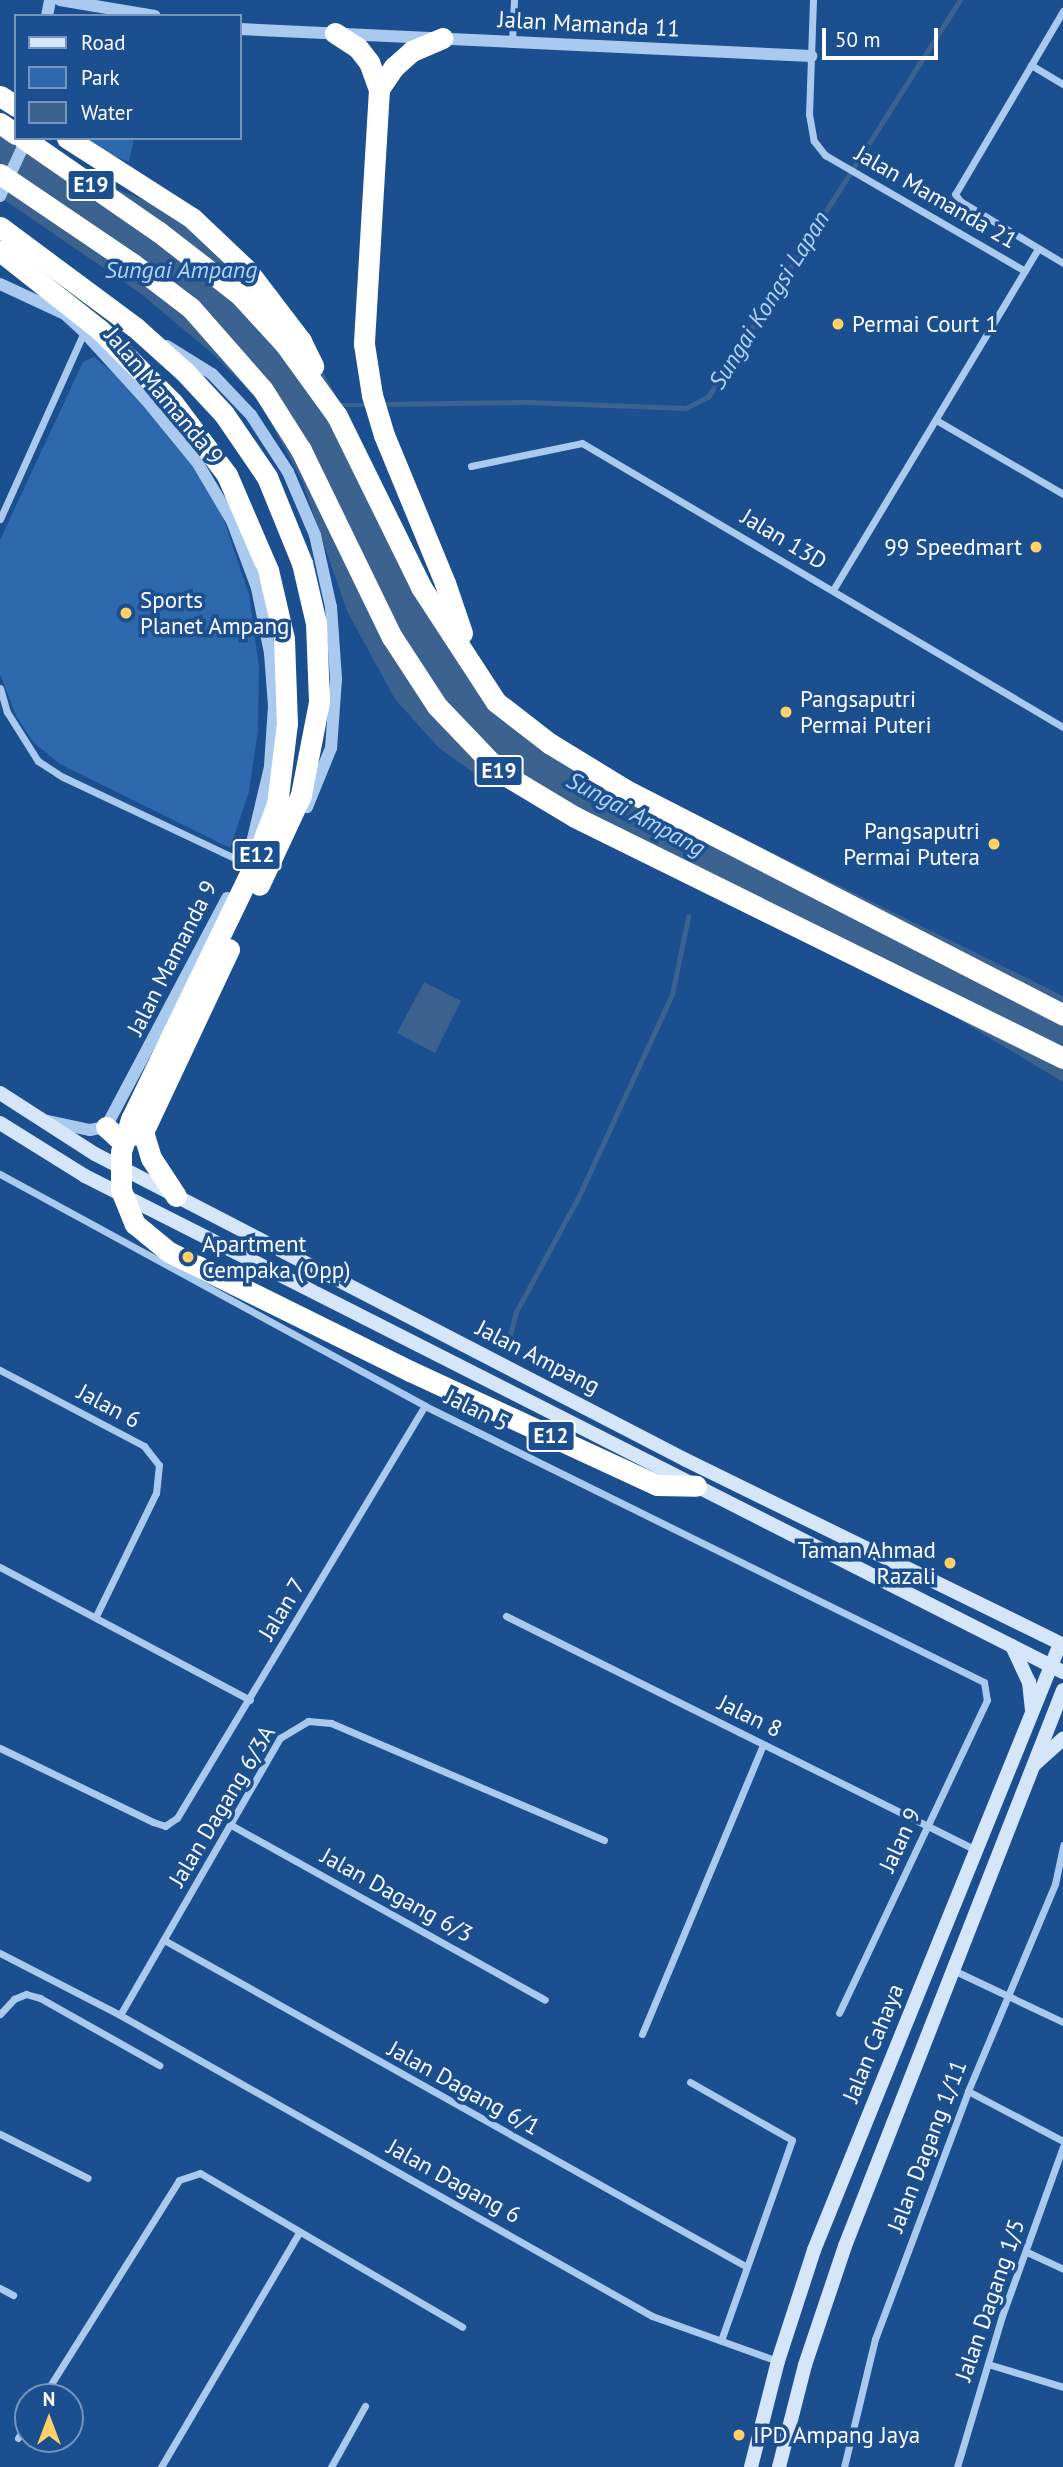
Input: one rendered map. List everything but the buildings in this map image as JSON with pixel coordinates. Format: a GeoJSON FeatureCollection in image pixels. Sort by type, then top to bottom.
{"type":"FeatureCollection","features":[{"type":"Feature","properties":{"kind":"highway"},"geometry":{"type":"LineString","coordinates":[[335,33],[358,48],[369,62],[379,89],[364,344],[372,395],[384,435],[445,583],[471,661]]}},
{"type":"Feature","properties":{"kind":"highway"},"geometry":{"type":"LineString","coordinates":[[379,89],[412,51],[442,38]]}},
{"type":"Feature","properties":{"kind":"highway","name":"E19"},"geometry":{"type":"LineString","coordinates":[[28,140],[159,232],[239,294],[285,344],[337,416],[421,587],[496,702],[549,743],[626,790],[1063,1015]]}},
{"type":"Feature","properties":{"kind":"highway"},"geometry":{"type":"LineString","coordinates":[[70,140],[192,218],[247,270],[301,341],[337,416]]}},
{"type":"Feature","properties":{"kind":"highway","name":"E19"},"geometry":{"type":"LineString","coordinates":[[0,174],[191,308],[263,390],[301,450],[392,637],[437,706],[500,772],[575,817],[1063,1058]]}},
{"type":"Feature","properties":{"kind":"highway","name":"E12"},"geometry":{"type":"LineString","coordinates":[[0,227],[136,328],[185,372],[224,414],[267,477],[302,564],[316,622],[318,702],[301,795],[143,1132]]}},
{"type":"Feature","properties":{"kind":"highway","name":"E12"},"geometry":{"type":"LineString","coordinates":[[0,251],[100,330],[173,403],[227,475],[268,570],[284,639],[287,723],[276,804],[254,864],[131,1119],[121,1152],[121,1189],[135,1224],[169,1252],[410,1371],[657,1485],[687,1481]]}},
{"type":"Feature","properties":{"kind":"highway"},"geometry":{"type":"LineString","coordinates":[[106,1127],[117,1137],[129,1138],[143,1132],[150,1158],[176,1196]]}},
{"type":"Feature","properties":{"kind":"main road","name":"Jalan Ampang"},"geometry":{"type":"LineString","coordinates":[[0,1093],[95,1154],[686,1460],[1061,1645]]}},
{"type":"Feature","properties":{"kind":"main road","name":"Jalan Ampang"},"geometry":{"type":"LineString","coordinates":[[0,1123],[85,1176],[1057,1669]]}},
{"type":"Feature","properties":{"kind":"main road","name":"Jalan Cahaya"},"geometry":{"type":"LineString","coordinates":[[751,2467],[778,2361],[814,2250],[1032,1710],[1057,1669],[1061,1645]]}},
{"type":"Feature","properties":{"kind":"main road"},"geometry":{"type":"LineString","coordinates":[[1012,1646],[1026,1675],[1032,1710]]}},
{"type":"Feature","properties":{"kind":"main road","name":"Jalan Cahaya"},"geometry":{"type":"LineString","coordinates":[[779,2467],[805,2365],[845,2246],[1063,1690]]}},
{"type":"Feature","properties":{"kind":"main road"},"geometry":{"type":"LineString","coordinates":[[1033,1766],[1063,1739]]}},
{"type":"Feature","properties":{"kind":"street"},"geometry":{"type":"LineString","coordinates":[[64,0],[144,14]]}},
{"type":"Feature","properties":{"kind":"street"},"geometry":{"type":"LineString","coordinates":[[512,42],[514,0]]}},
{"type":"Feature","properties":{"kind":"street","name":"Jalan Mamanda 21"},"geometry":{"type":"LineString","coordinates":[[813,0],[809,114],[814,141],[825,155],[1025,271],[833,590]]}},
{"type":"Feature","properties":{"kind":"street"},"geometry":{"type":"LineString","coordinates":[[1063,11],[955,194],[960,201],[1063,263]]}},
{"type":"Feature","properties":{"kind":"street","name":"Jalan Mamanda 11"},"geometry":{"type":"LineString","coordinates":[[242,29],[811,56]]}},
{"type":"Feature","properties":{"kind":"street"},"geometry":{"type":"LineString","coordinates":[[1031,65],[1063,84]]}},
{"type":"Feature","properties":{"kind":"street"},"geometry":{"type":"LineString","coordinates":[[0,196],[24,140]]}},
{"type":"Feature","properties":{"kind":"street"},"geometry":{"type":"LineString","coordinates":[[0,238],[21,271]]}},
{"type":"Feature","properties":{"kind":"street"},"geometry":{"type":"LineString","coordinates":[[1025,271],[1038,249]]}},
{"type":"Feature","properties":{"kind":"street"},"geometry":{"type":"LineString","coordinates":[[0,262],[73,292],[212,374],[251,415],[288,472],[315,535],[331,607],[336,679],[331,748],[303,815],[258,888]]}},
{"type":"Feature","properties":{"kind":"street","name":"Jalan Mamanda 9"},"geometry":{"type":"LineString","coordinates":[[0,284],[65,314],[148,401],[197,461],[232,521],[257,588],[270,653],[274,734],[268,779],[245,863],[106,1127]]}},
{"type":"Feature","properties":{"kind":"street"},"geometry":{"type":"LineString","coordinates":[[0,519],[84,332],[82,307],[73,292]]}},
{"type":"Feature","properties":{"kind":"street"},"geometry":{"type":"LineString","coordinates":[[148,401],[148,385],[159,368],[182,359],[192,360]]}},
{"type":"Feature","properties":{"kind":"street"},"geometry":{"type":"LineString","coordinates":[[936,419],[1063,494]]}},
{"type":"Feature","properties":{"kind":"street","name":"Jalan 13D"},"geometry":{"type":"LineString","coordinates":[[471,466],[582,443],[1063,727]]}},
{"type":"Feature","properties":{"kind":"street"},"geometry":{"type":"LineString","coordinates":[[0,688],[8,712],[38,761],[63,777],[245,863]]}},
{"type":"Feature","properties":{"kind":"street"},"geometry":{"type":"LineString","coordinates":[[41,1119],[90,1130],[106,1127]]}},
{"type":"Feature","properties":{"kind":"street","name":"Jalan 5"},"geometry":{"type":"LineString","coordinates":[[0,1174],[425,1406],[984,1682]]}},
{"type":"Feature","properties":{"kind":"street","name":"Jalan 6"},"geometry":{"type":"LineString","coordinates":[[0,1370],[144,1446],[159,1465],[156,1493],[96,1616]]}},
{"type":"Feature","properties":{"kind":"street","name":"Jalan 7"},"geometry":{"type":"LineString","coordinates":[[0,1748],[165,1826],[177,1818],[425,1406]]}},
{"type":"Feature","properties":{"kind":"street"},"geometry":{"type":"LineString","coordinates":[[686,1460],[687,1481]]}},
{"type":"Feature","properties":{"kind":"street"},"geometry":{"type":"LineString","coordinates":[[0,1567],[250,1700]]}},
{"type":"Feature","properties":{"kind":"street","name":"Jalan 8"},"geometry":{"type":"LineString","coordinates":[[506,1616],[976,1850]]}},
{"type":"Feature","properties":{"kind":"street","name":"Jalan 9"},"geometry":{"type":"LineString","coordinates":[[839,2013],[987,1700],[984,1682]]}},
{"type":"Feature","properties":{"kind":"street","name":"Jalan Dagang 6/3A"},"geometry":{"type":"LineString","coordinates":[[120,2015],[280,1738],[307,1721],[331,1723],[604,1840]]}},
{"type":"Feature","properties":{"kind":"street"},"geometry":{"type":"LineString","coordinates":[[642,2034],[763,1745]]}},
{"type":"Feature","properties":{"kind":"street","name":"Jalan Dagang 6/3"},"geometry":{"type":"LineString","coordinates":[[231,1825],[545,2000]]}},
{"type":"Feature","properties":{"kind":"street","name":"Jalan Dagang 1/11"},"geometry":{"type":"LineString","coordinates":[[844,2467],[875,2339],[968,2091],[1055,1884],[1063,1845]]}},
{"type":"Feature","properties":{"kind":"street"},"geometry":{"type":"LineString","coordinates":[[1055,1884],[1063,1888]]}},
{"type":"Feature","properties":{"kind":"street","name":"Jalan Dagang 6/1"},"geometry":{"type":"LineString","coordinates":[[164,1940],[747,2267]]}},
{"type":"Feature","properties":{"kind":"street","name":"Jalan Dagang 6"},"geometry":{"type":"LineString","coordinates":[[0,1953],[120,2015],[652,2316],[778,2361]]}},
{"type":"Feature","properties":{"kind":"street"},"geometry":{"type":"LineString","coordinates":[[953,1969],[1063,2022]]}},
{"type":"Feature","properties":{"kind":"street"},"geometry":{"type":"LineString","coordinates":[[0,2014],[14,1999],[26,1994],[40,1998],[159,2065]]}},
{"type":"Feature","properties":{"kind":"street"},"geometry":{"type":"LineString","coordinates":[[690,2082],[792,2140],[721,2341]]}},
{"type":"Feature","properties":{"kind":"street"},"geometry":{"type":"LineString","coordinates":[[968,2091],[1063,2141]]}},
{"type":"Feature","properties":{"kind":"street"},"geometry":{"type":"LineString","coordinates":[[0,2134],[88,2178]]}},
{"type":"Feature","properties":{"kind":"street","name":"Jalan Dagang 1/5"},"geometry":{"type":"LineString","coordinates":[[957,2467],[988,2364],[1063,2147]]}},
{"type":"Feature","properties":{"kind":"street"},"geometry":{"type":"LineString","coordinates":[[52,2383],[179,2180],[200,2173],[462,2327]]}},
{"type":"Feature","properties":{"kind":"street"},"geometry":{"type":"LineString","coordinates":[[161,2467],[299,2233]]}},
{"type":"Feature","properties":{"kind":"street"},"geometry":{"type":"LineString","coordinates":[[1027,2252],[1063,2269]]}},
{"type":"Feature","properties":{"kind":"street"},"geometry":{"type":"LineString","coordinates":[[0,2288],[13,2295]]}},
{"type":"Feature","properties":{"kind":"street"},"geometry":{"type":"LineString","coordinates":[[988,2364],[1063,2387]]}},
{"type":"Feature","properties":{"kind":"street"},"geometry":{"type":"LineString","coordinates":[[331,2467],[365,2406]]}},
{"type":"Feature","properties":{"kind":"green space"},"geometry":{"type":"Polygon","coordinates":[[[72,140],[134,140],[129,162],[72,140]]]}},
{"type":"Feature","properties":{"kind":"green space","name":"Sports Planet Ampang"},"geometry":{"type":"Polygon","coordinates":[[[94,357],[130,387],[192,459],[219,505],[249,595],[259,667],[258,730],[249,792],[230,848],[60,764],[34,743],[16,716],[0,674],[0,540],[83,362],[94,357]]]}},
{"type":"Feature","properties":{"kind":"water","name":"Sungai Ampang"},"geometry":{"type":"Polygon","coordinates":[[[0,127],[14,135],[14,140],[23,140],[100,183],[176,212],[302,334],[341,405],[378,511],[497,700],[609,772],[1063,996],[1063,1082],[738,887],[478,776],[438,747],[395,699],[347,611],[302,481],[259,401],[213,354],[140,293],[0,197],[0,127]]]}},
{"type":"Feature","properties":{"kind":"water"},"geometry":{"type":"Polygon","coordinates":[[[424,982],[461,1001],[435,1053],[397,1033],[424,982]]]}},
{"type":"Feature","properties":{"kind":"waterway","name":"Sungai Kongsi Lapan"},"geometry":{"type":"LineString","coordinates":[[380,404],[527,402],[686,408],[708,397],[960,0]]}},
{"type":"Feature","properties":{"kind":"waterway","name":"Sungai Kongsi Lapan"},"geometry":{"type":"LineString","coordinates":[[338,405],[368,405]]}},
{"type":"Feature","properties":{"kind":"waterway"},"geometry":{"type":"LineString","coordinates":[[509,1338],[516,1312],[578,1198],[672,995],[688,917]]}},
{"type":"Feature","properties":{"kind":"place","name":"Permai Court 1"},"geometry":{"type":"Point","coordinates":[838,324]}},
{"type":"Feature","properties":{"kind":"place","name":"99 Speedmart"},"geometry":{"type":"Point","coordinates":[1036,547]}},
{"type":"Feature","properties":{"kind":"place","name":"Sports Planet Ampang"},"geometry":{"type":"Point","coordinates":[126,613]}},
{"type":"Feature","properties":{"kind":"place","name":"Pangsaputri Permai Puteri"},"geometry":{"type":"Point","coordinates":[786,712]}},
{"type":"Feature","properties":{"kind":"place","name":"Pangsaputri Permai Putera"},"geometry":{"type":"Point","coordinates":[994,844]}},
{"type":"Feature","properties":{"kind":"place","name":"Apartment Cempaka (Opp)"},"geometry":{"type":"Point","coordinates":[188,1257]}},
{"type":"Feature","properties":{"kind":"place","name":"Taman Ahmad Razali"},"geometry":{"type":"Point","coordinates":[950,1563]}},
{"type":"Feature","properties":{"kind":"place","name":"IPD Ampang Jaya"},"geometry":{"type":"Point","coordinates":[739,2435]}}]}
